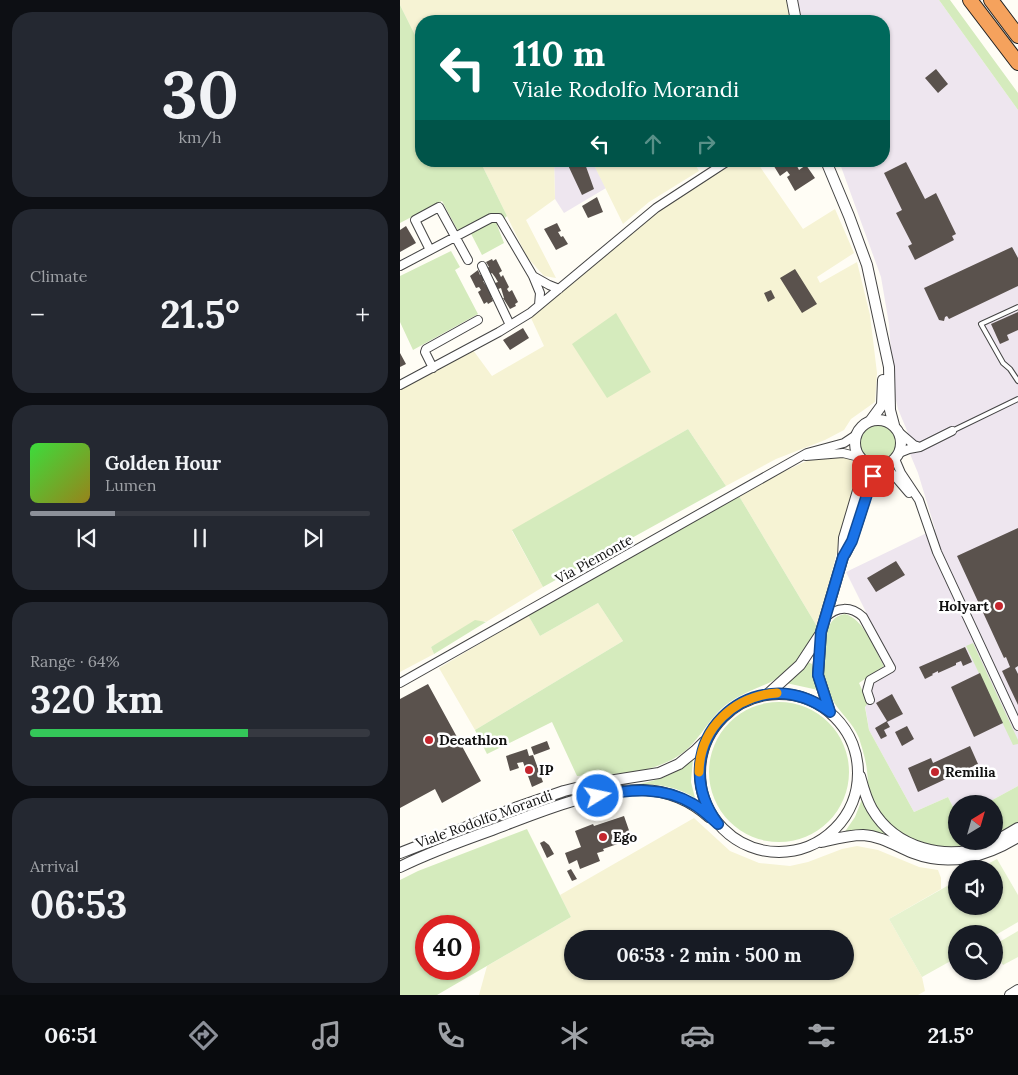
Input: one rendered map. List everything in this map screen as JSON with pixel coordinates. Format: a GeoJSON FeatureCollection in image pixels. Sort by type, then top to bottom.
{"type":"FeatureCollection","features":[{"type":"Feature","properties":{"kind":"highway"},"geometry":{"type":"LineString","coordinates":[[970,0],[1018,63]]}},
{"type":"Feature","properties":{"kind":"highway"},"geometry":{"type":"LineString","coordinates":[[991,0],[1018,36]]}},
{"type":"Feature","properties":{"kind":"street"},"geometry":{"type":"LineString","coordinates":[[792,0],[795,15]]}},
{"type":"Feature","properties":{"kind":"street"},"geometry":{"type":"LineString","coordinates":[[400,385],[510,325],[559,289],[656,208],[719,167]]}},
{"type":"Feature","properties":{"kind":"street"},"geometry":{"type":"LineString","coordinates":[[828,167],[862,248],[880,321],[889,367],[890,410],[901,447],[897,456],[901,473],[919,500],[937,552],[1018,726]]}},
{"type":"Feature","properties":{"kind":"street"},"geometry":{"type":"LineString","coordinates":[[430,250],[415,220],[439,207],[468,260]]}},
{"type":"Feature","properties":{"kind":"street"},"geometry":{"type":"LineString","coordinates":[[400,266],[492,218],[499,218],[533,276],[540,293],[539,305]]}},
{"type":"Feature","properties":{"kind":"street"},"geometry":{"type":"LineString","coordinates":[[482,266],[510,325]]}},
{"type":"Feature","properties":{"kind":"street"},"geometry":{"type":"LineString","coordinates":[[533,276],[549,286],[559,289]]}},
{"type":"Feature","properties":{"kind":"street"},"geometry":{"type":"LineString","coordinates":[[433,368],[425,352],[426,349],[478,320]]}},
{"type":"Feature","properties":{"kind":"street"},"geometry":{"type":"LineString","coordinates":[[886,357],[882,405],[871,420],[864,424],[856,435],[854,443],[861,458],[870,465],[880,466],[890,463],[909,449],[920,447],[952,431]]}},
{"type":"Feature","properties":{"kind":"street"},"geometry":{"type":"LineString","coordinates":[[871,420],[885,420],[914,445],[920,447]]}},
{"type":"Feature","properties":{"kind":"street","name":"Via Piemonte"},"geometry":{"type":"LineString","coordinates":[[400,683],[807,453],[844,444],[856,435]]}},
{"type":"Feature","properties":{"kind":"street","name":"Via Piemonte"},"geometry":{"type":"LineString","coordinates":[[801,457],[843,453],[861,458]]}},
{"type":"Feature","properties":{"kind":"street"},"geometry":{"type":"LineString","coordinates":[[768,694],[800,665],[821,632],[843,557],[844,538],[860,484],[861,458]]}},
{"type":"Feature","properties":{"kind":"street"},"geometry":{"type":"LineString","coordinates":[[880,466],[891,472],[923,510]]}},
{"type":"Feature","properties":{"kind":"street"},"geometry":{"type":"LineString","coordinates":[[843,557],[852,541],[869,486],[880,466]]}},
{"type":"Feature","properties":{"kind":"street"},"geometry":{"type":"LineString","coordinates":[[826,618],[836,610],[844,608],[858,612],[891,668],[870,680],[867,691],[870,700]]}},
{"type":"Feature","properties":{"kind":"street"},"geometry":{"type":"LineString","coordinates":[[821,632],[818,675],[830,712]]}},
{"type":"Feature","properties":{"kind":"street","name":"Viale Rodolfo Morandi"},"geometry":{"type":"LineString","coordinates":[[400,853],[564,791],[596,783],[659,773],[679,764],[695,752],[719,720],[736,705],[757,696],[790,694],[801,696],[821,705],[830,712],[848,734],[855,751],[858,770],[855,796],[843,820],[834,830],[813,845],[788,852],[762,850],[737,841],[695,805],[673,795],[643,790],[585,798],[535,814],[433,852],[400,867]]}},
{"type":"Feature","properties":{"kind":"street","name":"Viale Rodolfo Morandi"},"geometry":{"type":"LineString","coordinates":[[706,739],[700,758],[699,778],[707,807],[718,824]]}},
{"type":"Feature","properties":{"kind":"street"},"geometry":{"type":"LineString","coordinates":[[858,770],[867,799],[878,818],[894,835],[913,845],[927,850],[948,852],[969,850],[986,845],[1018,828]]}},
{"type":"Feature","properties":{"kind":"street"},"geometry":{"type":"LineString","coordinates":[[813,845],[843,837],[863,835],[881,838],[923,856],[952,860],[986,854],[1018,837]]}},
{"type":"Feature","properties":{"kind":"street"},"geometry":{"type":"LineString","coordinates":[[1010,995],[1018,990]]}},
{"type":"Feature","properties":{"kind":"lane"},"geometry":{"type":"LineString","coordinates":[[1018,307],[981,324],[1003,363],[1010,369],[1018,381]]}},
{"type":"Feature","properties":{"kind":"lane"},"geometry":{"type":"LineString","coordinates":[[952,431],[1018,399]]}},
{"type":"Feature","properties":{"kind":"shaded area"},"geometry":{"type":"Polygon","coordinates":[[[400,0],[787,0],[790,15],[415,15],[415,35],[400,5],[400,0]]]}},
{"type":"Feature","properties":{"kind":"shaded area"},"geometry":{"type":"Polygon","coordinates":[[[798,0],[939,0],[1018,110],[1018,786],[1002,795],[948,795],[948,797],[914,812],[869,730],[862,686],[891,667],[863,617],[866,612],[846,572],[935,529],[918,473],[910,454],[908,433],[898,409],[894,392],[889,324],[881,277],[841,167],[890,167],[890,15],[801,15],[798,0]]]}},
{"type":"Feature","properties":{"kind":"shaded area"},"geometry":{"type":"Polygon","coordinates":[[[483,167],[554,167],[555,199],[526,220],[556,278],[544,276],[527,257],[483,167]]]}},
{"type":"Feature","properties":{"kind":"shaded area"},"geometry":{"type":"Polygon","coordinates":[[[554,167],[595,167],[606,188],[564,213],[555,199],[554,167]]]}},
{"type":"Feature","properties":{"kind":"shaded area"},"geometry":{"type":"Polygon","coordinates":[[[595,167],[697,167],[699,171],[649,202],[623,224],[595,167]]]}},
{"type":"Feature","properties":{"kind":"shaded area"},"geometry":{"type":"Polygon","coordinates":[[[726,167],[760,167],[803,229],[835,209],[854,253],[817,277],[820,283],[857,262],[870,315],[877,373],[875,402],[851,419],[844,430],[825,440],[776,459],[726,486],[688,429],[512,531],[543,587],[486,622],[431,647],[434,654],[400,672],[400,390],[473,350],[492,376],[544,346],[531,318],[660,209],[726,167]]]}},
{"type":"Feature","properties":{"kind":"shaded area"},"geometry":{"type":"Polygon","coordinates":[[[849,457],[856,466],[857,471],[818,628],[739,496],[774,476],[813,458],[849,457]]]}},
{"type":"Feature","properties":{"kind":"shaded area"},"geometry":{"type":"Polygon","coordinates":[[[598,603],[623,641],[475,730],[439,668],[528,615],[540,636],[598,603]]]}},
{"type":"Feature","properties":{"kind":"shaded area"},"geometry":{"type":"Polygon","coordinates":[[[694,818],[730,851],[759,863],[790,866],[857,846],[878,850],[919,867],[938,870],[941,878],[941,889],[889,919],[922,977],[925,991],[918,995],[479,995],[487,966],[571,917],[560,895],[694,818]]]}},
{"type":"Feature","properties":{"kind":"green space"},"geometry":{"type":"Polygon","coordinates":[[[939,0],[950,0],[1018,93],[1018,110],[939,0]]]}},
{"type":"Feature","properties":{"kind":"green space"},"geometry":{"type":"Polygon","coordinates":[[[400,5],[415,35],[415,167],[483,167],[507,216],[497,225],[504,243],[482,255],[467,226],[458,231],[442,201],[400,223],[400,5]]]}},
{"type":"Feature","properties":{"kind":"green space"},"geometry":{"type":"Polygon","coordinates":[[[451,251],[460,267],[455,270],[478,314],[413,350],[400,322],[400,276],[451,251]]]}},
{"type":"Feature","properties":{"kind":"green space"},"geometry":{"type":"Polygon","coordinates":[[[616,313],[651,372],[607,398],[572,344],[616,313]]]}},
{"type":"Feature","properties":{"kind":"green space"},"geometry":{"type":"Polygon","coordinates":[[[878,424],[885,425],[891,430],[896,436],[896,450],[891,456],[885,461],[878,462],[871,461],[865,456],[860,450],[859,443],[860,436],[865,430],[871,425],[878,424]]]}},
{"type":"Feature","properties":{"kind":"green space"},"geometry":{"type":"Polygon","coordinates":[[[688,429],[726,486],[543,587],[512,530],[688,429]]]}},
{"type":"Feature","properties":{"kind":"green space"},"geometry":{"type":"Polygon","coordinates":[[[739,496],[818,628],[797,662],[773,681],[731,701],[721,709],[691,745],[677,757],[657,766],[623,773],[577,776],[552,722],[487,754],[475,730],[623,641],[598,603],[540,636],[528,615],[739,496]]]}},
{"type":"Feature","properties":{"kind":"green space"},"geometry":{"type":"Polygon","coordinates":[[[845,614],[858,622],[873,644],[884,666],[859,683],[868,703],[865,707],[869,730],[914,812],[948,797],[948,848],[920,843],[904,836],[891,826],[880,813],[871,797],[866,763],[859,738],[854,728],[835,704],[827,688],[823,670],[822,651],[827,630],[835,618],[845,614]]]}},
{"type":"Feature","properties":{"kind":"green space"},"geometry":{"type":"Polygon","coordinates":[[[475,620],[486,622],[434,654],[431,647],[475,620]]]}},
{"type":"Feature","properties":{"kind":"green space"},"geometry":{"type":"Polygon","coordinates":[[[973,643],[1018,740],[1018,744],[1013,745],[966,646],[973,643]]]}},
{"type":"Feature","properties":{"kind":"green space"},"geometry":{"type":"Polygon","coordinates":[[[808,662],[812,664],[818,690],[786,683],[808,662]]]}},
{"type":"Feature","properties":{"kind":"green space"},"geometry":{"type":"Polygon","coordinates":[[[779,702],[793,703],[806,707],[828,723],[844,745],[848,758],[848,786],[844,799],[828,821],[806,837],[793,841],[779,842],[765,841],[752,837],[730,821],[714,799],[710,786],[709,772],[710,758],[714,745],[730,723],[752,707],[765,703],[779,702]]]}},
{"type":"Feature","properties":{"kind":"green space"},"geometry":{"type":"Polygon","coordinates":[[[693,758],[691,782],[695,798],[682,791],[668,787],[639,784],[668,776],[693,758]]]}},
{"type":"Feature","properties":{"kind":"green space"},"geometry":{"type":"Polygon","coordinates":[[[1018,786],[1018,823],[1003,832],[1003,795],[1018,786]]]}},
{"type":"Feature","properties":{"kind":"green space"},"geometry":{"type":"Polygon","coordinates":[[[862,799],[875,820],[892,838],[868,832],[844,833],[855,817],[862,799]]]}},
{"type":"Feature","properties":{"kind":"green space"},"geometry":{"type":"Polygon","coordinates":[[[527,829],[571,917],[480,970],[480,915],[415,915],[415,980],[463,980],[437,995],[400,995],[400,880],[418,871],[527,829]]]}},
{"type":"Feature","properties":{"kind":"green space"},"geometry":{"type":"Polygon","coordinates":[[[1003,869],[1018,895],[1018,922],[1003,931],[1003,925],[948,925],[948,962],[922,977],[889,919],[948,886],[948,915],[1003,915],[1003,869]]]}},
{"type":"Feature","properties":{"kind":"green space"},"geometry":{"type":"Polygon","coordinates":[[[1018,931],[1018,957],[1003,965],[1003,940],[1018,931]]]}},
{"type":"Feature","properties":{"kind":"building"},"geometry":{"type":"Polygon","coordinates":[[[936,69],[948,84],[938,93],[925,78],[936,69]]]}},
{"type":"Feature","properties":{"kind":"building"},"geometry":{"type":"Polygon","coordinates":[[[906,162],[925,199],[936,193],[956,234],[952,236],[954,240],[915,260],[908,246],[912,244],[896,213],[902,210],[884,173],[906,162]]]}},
{"type":"Feature","properties":{"kind":"building"},"geometry":{"type":"Polygon","coordinates":[[[569,167],[586,167],[594,189],[582,195],[569,167]]]}},
{"type":"Feature","properties":{"kind":"building"},"geometry":{"type":"Polygon","coordinates":[[[774,167],[798,167],[799,170],[807,167],[815,178],[795,191],[787,177],[790,175],[787,171],[780,176],[774,167]]]}},
{"type":"Feature","properties":{"kind":"building"},"geometry":{"type":"Polygon","coordinates":[[[597,197],[603,212],[588,218],[582,206],[597,197]]]}},
{"type":"Feature","properties":{"kind":"building"},"geometry":{"type":"Polygon","coordinates":[[[557,223],[561,231],[558,232],[568,244],[556,250],[544,229],[557,223]]]}},
{"type":"Feature","properties":{"kind":"building"},"geometry":{"type":"Polygon","coordinates":[[[406,226],[416,243],[400,252],[400,230],[406,226]]]}},
{"type":"Feature","properties":{"kind":"building"},"geometry":{"type":"Polygon","coordinates":[[[1012,247],[1018,258],[1018,286],[949,319],[947,316],[944,321],[939,320],[924,288],[1012,247]]]}},
{"type":"Feature","properties":{"kind":"building"},"geometry":{"type":"Polygon","coordinates":[[[492,259],[493,261],[496,259],[502,271],[499,273],[501,277],[503,275],[509,287],[507,289],[509,292],[512,290],[518,302],[515,304],[516,306],[510,309],[503,298],[501,288],[498,289],[495,283],[498,282],[487,268],[489,267],[486,262],[492,259]]]}},
{"type":"Feature","properties":{"kind":"building"},"geometry":{"type":"Polygon","coordinates":[[[795,269],[817,304],[802,313],[780,278],[795,269]]]}},
{"type":"Feature","properties":{"kind":"building"},"geometry":{"type":"Polygon","coordinates":[[[478,270],[493,296],[491,296],[493,301],[488,304],[487,302],[484,304],[478,292],[481,290],[479,287],[476,288],[470,276],[478,270]]]}},
{"type":"Feature","properties":{"kind":"building"},"geometry":{"type":"Polygon","coordinates":[[[771,290],[775,298],[768,302],[764,293],[771,290]]]}},
{"type":"Feature","properties":{"kind":"building"},"geometry":{"type":"Polygon","coordinates":[[[1018,312],[1018,330],[1007,335],[1009,340],[1000,344],[991,324],[1018,312]]]}},
{"type":"Feature","properties":{"kind":"building"},"geometry":{"type":"Polygon","coordinates":[[[523,328],[529,338],[510,350],[503,340],[523,328]]]}},
{"type":"Feature","properties":{"kind":"building"},"geometry":{"type":"Polygon","coordinates":[[[400,353],[406,364],[400,367],[400,353]]]}},
{"type":"Feature","properties":{"kind":"building","name":"Holyart"},"geometry":{"type":"Polygon","coordinates":[[[1018,528],[1018,666],[1015,668],[1018,674],[1018,705],[1002,671],[1010,667],[1006,657],[1004,658],[957,556],[1018,528]]]}},
{"type":"Feature","properties":{"kind":"building"},"geometry":{"type":"Polygon","coordinates":[[[896,561],[905,575],[876,592],[867,578],[896,561]]]}},
{"type":"Feature","properties":{"kind":"building"},"geometry":{"type":"Polygon","coordinates":[[[965,647],[972,662],[963,666],[961,661],[925,679],[919,667],[965,647]]]}},
{"type":"Feature","properties":{"kind":"building"},"geometry":{"type":"Polygon","coordinates":[[[980,673],[1003,723],[974,737],[951,687],[980,673]]]}},
{"type":"Feature","properties":{"kind":"building","name":"Decathlon"},"geometry":{"type":"Polygon","coordinates":[[[428,684],[481,781],[442,803],[435,789],[400,808],[400,699],[428,684]]]}},
{"type":"Feature","properties":{"kind":"building"},"geometry":{"type":"Polygon","coordinates":[[[892,694],[903,714],[887,722],[890,727],[884,730],[887,736],[881,739],[875,728],[887,721],[876,703],[892,694]]]}},
{"type":"Feature","properties":{"kind":"building"},"geometry":{"type":"Polygon","coordinates":[[[907,726],[914,739],[902,746],[895,732],[907,726]]]}},
{"type":"Feature","properties":{"kind":"building"},"geometry":{"type":"Polygon","coordinates":[[[547,741],[550,749],[534,755],[531,747],[547,741]]]}},
{"type":"Feature","properties":{"kind":"building","name":"Remilia"},"geometry":{"type":"Polygon","coordinates":[[[970,746],[978,764],[918,792],[908,768],[931,758],[933,763],[970,746]]]}},
{"type":"Feature","properties":{"kind":"building"},"geometry":{"type":"Polygon","coordinates":[[[527,749],[529,756],[533,755],[543,782],[532,787],[523,762],[517,763],[519,768],[510,771],[506,756],[527,749]]]}},
{"type":"Feature","properties":{"kind":"building"},"geometry":{"type":"Polygon","coordinates":[[[624,816],[632,839],[603,849],[604,851],[597,853],[600,861],[580,869],[577,860],[569,864],[565,853],[581,847],[575,831],[624,816]]]}},
{"type":"Feature","properties":{"kind":"building"},"geometry":{"type":"Polygon","coordinates":[[[544,841],[549,845],[554,854],[547,858],[540,843],[544,841]]]}},
{"type":"Feature","properties":{"kind":"building"},"geometry":{"type":"Polygon","coordinates":[[[571,869],[577,879],[572,881],[567,871],[571,869]]]}},
{"type":"Feature","properties":{"kind":"slow traffic"},"geometry":{"type":"LineString","coordinates":[[699,772],[700,758],[706,739],[719,720],[736,705],[746,700],[777,693]]}},
{"type":"Feature","properties":{"kind":"place","name":"Holyart"},"geometry":{"type":"Point","coordinates":[999,606]}},
{"type":"Feature","properties":{"kind":"place","name":"Decathlon"},"geometry":{"type":"Point","coordinates":[429,740]}},
{"type":"Feature","properties":{"kind":"place","name":"IP"},"geometry":{"type":"Point","coordinates":[529,770]}},
{"type":"Feature","properties":{"kind":"place","name":"Remilia"},"geometry":{"type":"Point","coordinates":[935,772]}},
{"type":"Feature","properties":{"kind":"place","name":"Ego"},"geometry":{"type":"Point","coordinates":[603,837]}},
{"type":"Feature","properties":{"kind":"route"},"geometry":{"type":"LineString","coordinates":[[598,796],[633,790],[664,792],[695,805],[718,824],[703,798],[700,788],[699,768],[706,739],[719,720],[736,705],[746,700],[757,696],[779,693],[801,696],[821,705],[830,712],[818,675],[821,632],[843,557],[852,541],[873,476]]}}]}
